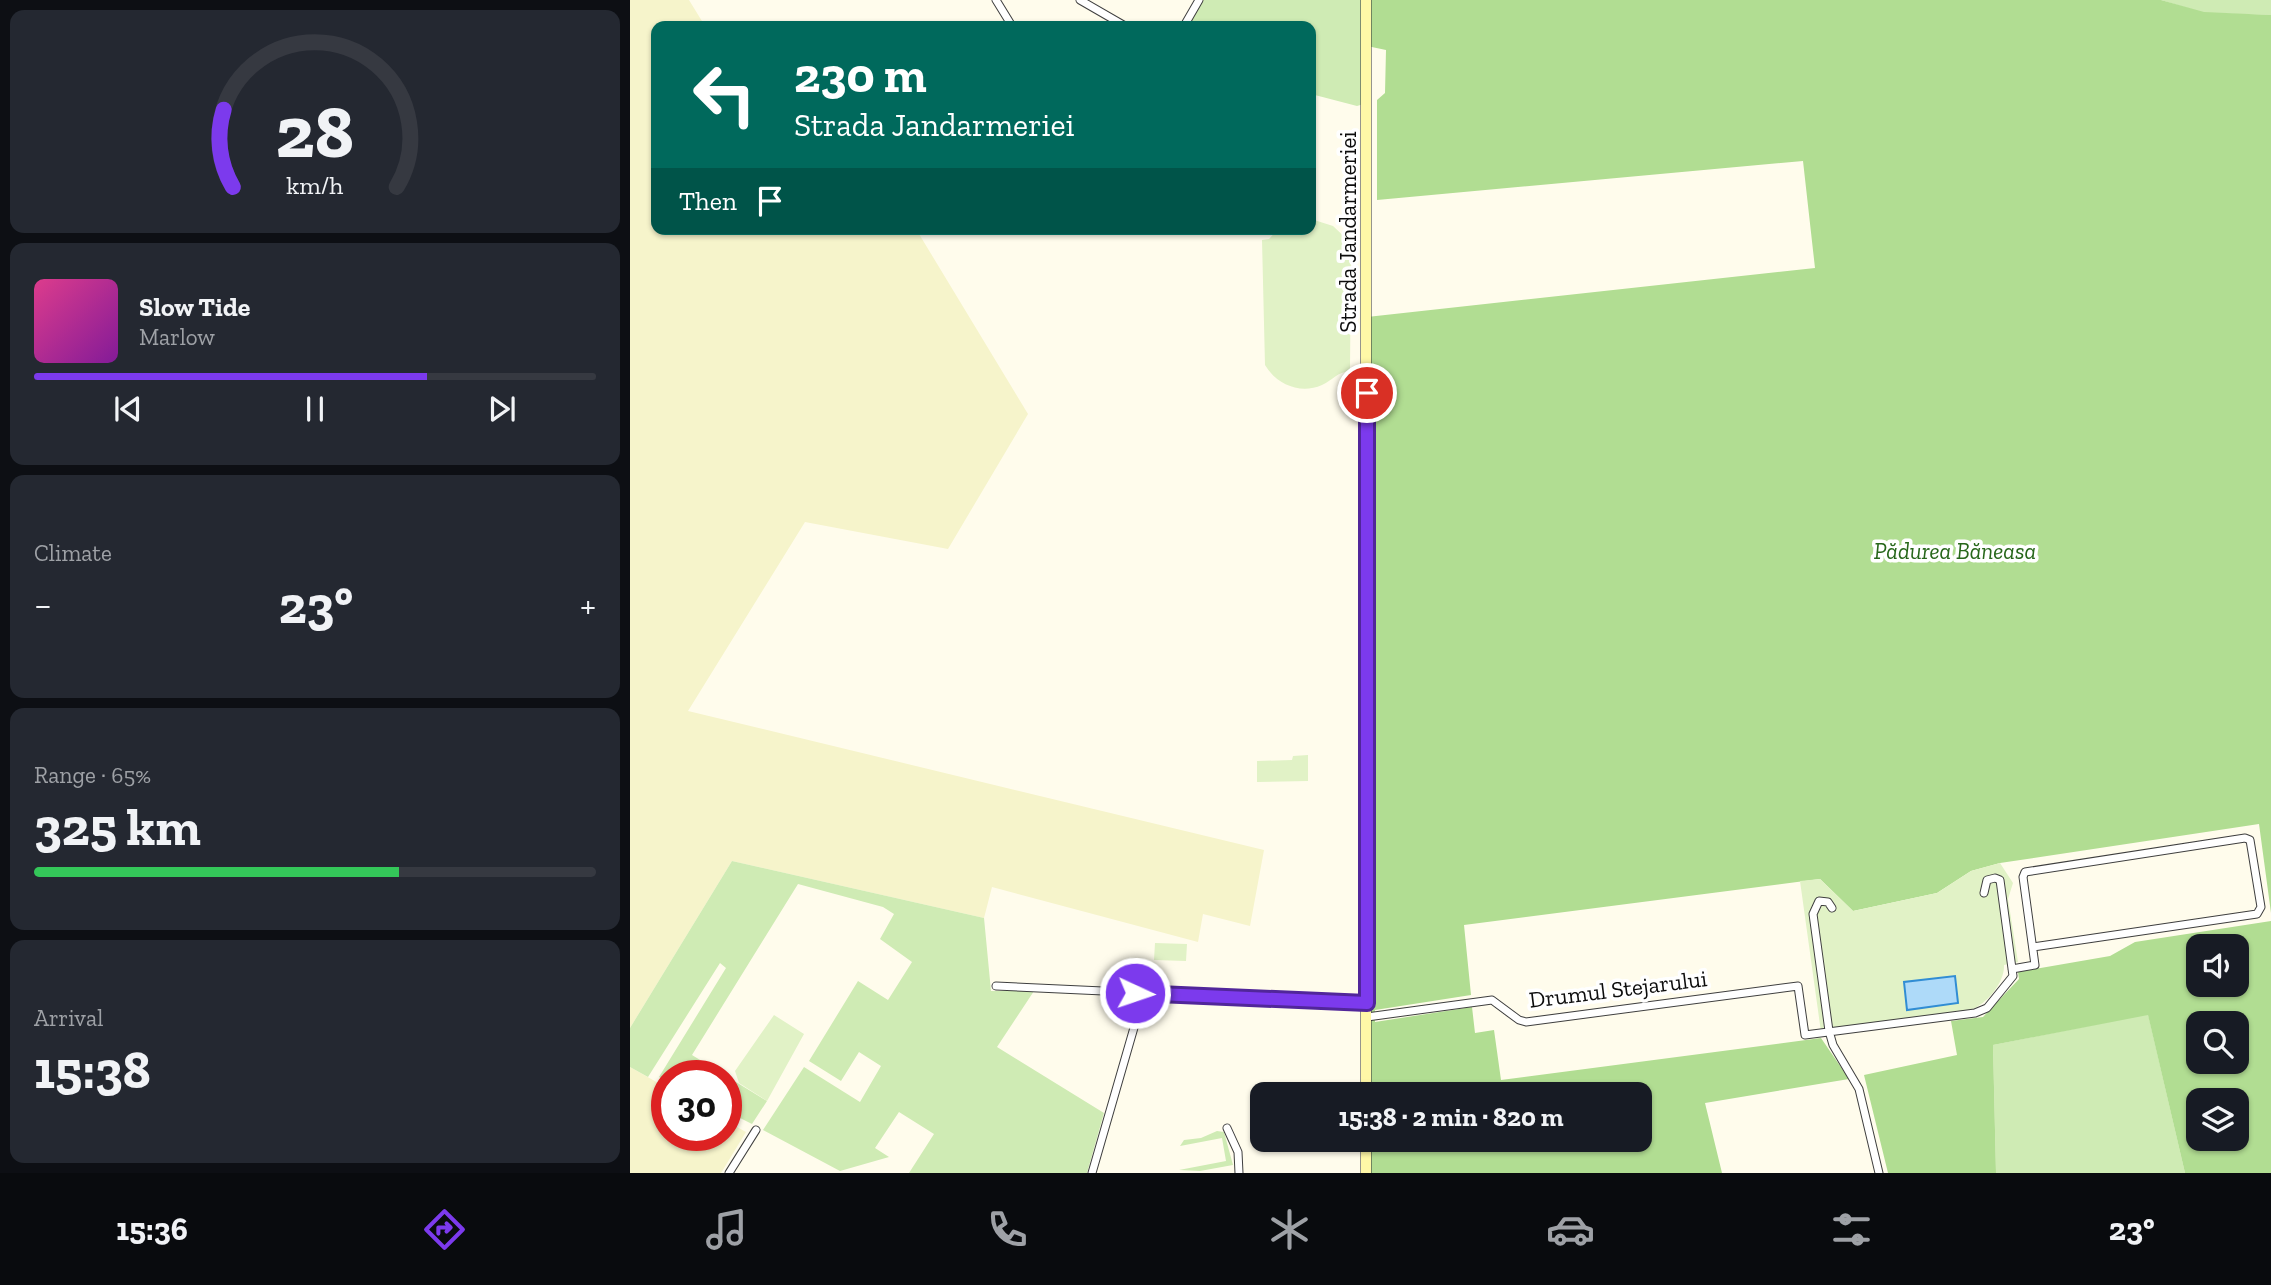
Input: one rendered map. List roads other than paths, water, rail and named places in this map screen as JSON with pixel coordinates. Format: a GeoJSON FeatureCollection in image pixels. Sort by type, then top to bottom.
{"type":"FeatureCollection","features":[{"type":"Feature","properties":{"kind":"street"},"geometry":{"type":"LineString","coordinates":[[996,0],[1009,21]]}},
{"type":"Feature","properties":{"kind":"street"},"geometry":{"type":"LineString","coordinates":[[1080,0],[1116,21]]}},
{"type":"Feature","properties":{"kind":"street"},"geometry":{"type":"LineString","coordinates":[[1187,21],[1199,0]]}},
{"type":"Feature","properties":{"kind":"street","name":"Strada Jandarmeriei"},"geometry":{"type":"LineString","coordinates":[[1366,0],[1366,1082]]}},
{"type":"Feature","properties":{"kind":"street"},"geometry":{"type":"LineString","coordinates":[[2012,969],[2035,965],[2023,877],[2028,870],[2245,838],[2250,840],[2261,907],[2257,914],[2033,947]]}},
{"type":"Feature","properties":{"kind":"street"},"geometry":{"type":"LineString","coordinates":[[1829,1031],[1979,1012],[2011,982],[2012,969],[2000,880],[1995,877],[1987,880],[1984,892]]}},
{"type":"Feature","properties":{"kind":"street"},"geometry":{"type":"LineString","coordinates":[[1832,908],[1828,902],[1819,901],[1813,914],[1829,1031],[1833,1045],[1859,1089],[1879,1173]]}},
{"type":"Feature","properties":{"kind":"street"},"geometry":{"type":"LineString","coordinates":[[996,986],[1367,1003]]}},
{"type":"Feature","properties":{"kind":"street","name":"Drumul Stejarului"},"geometry":{"type":"LineString","coordinates":[[1367,1017],[1492,1000],[1519,1020],[1526,1022],[1798,986],[1805,1035],[1829,1031]]}},
{"type":"Feature","properties":{"kind":"street"},"geometry":{"type":"LineString","coordinates":[[1092,1173],[1144,993]]}},
{"type":"Feature","properties":{"kind":"street"},"geometry":{"type":"LineString","coordinates":[[1227,1128],[1238,1152],[1239,1173]]}},
{"type":"Feature","properties":{"kind":"street"},"geometry":{"type":"LineString","coordinates":[[729,1173],[757,1130]]}},
{"type":"Feature","properties":{"kind":"street"},"geometry":{"type":"LineString","coordinates":[[1366,1152],[1366,1173]]}},
{"type":"Feature","properties":{"kind":"water"},"geometry":{"type":"Polygon","coordinates":[[[1955,976],[1958,1003],[1907,1010],[1904,982],[1955,976]]]}},
{"type":"Feature","properties":{"kind":"park label","name":"Pădurea Băneasa"},"geometry":{"type":"Point","coordinates":[1955,551]}}]}
